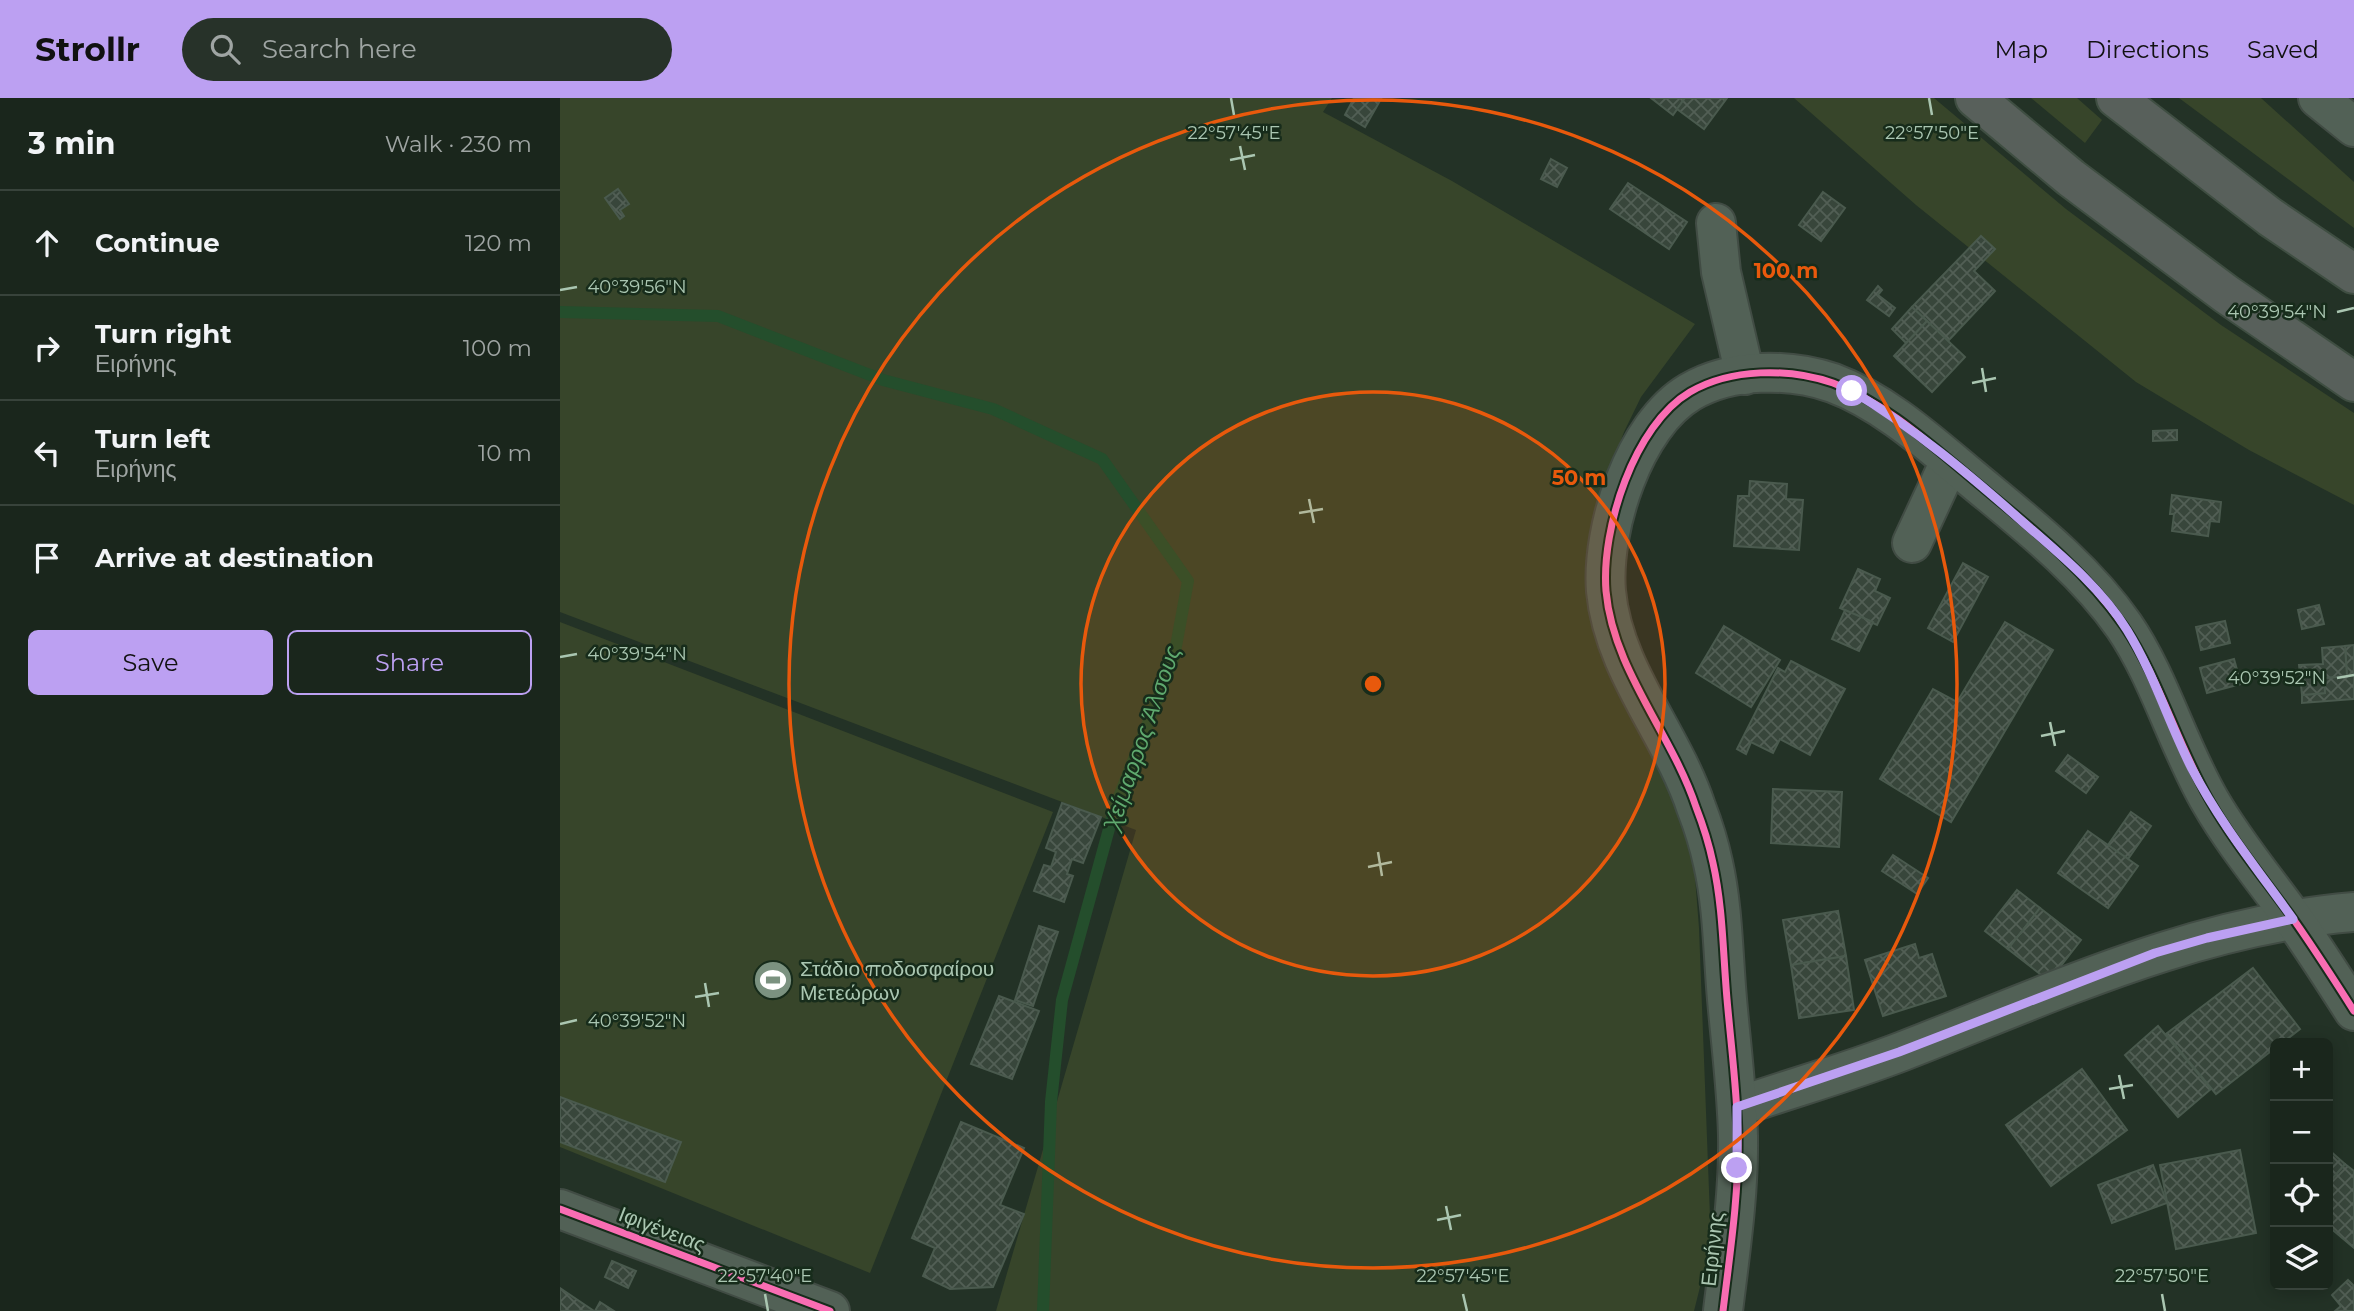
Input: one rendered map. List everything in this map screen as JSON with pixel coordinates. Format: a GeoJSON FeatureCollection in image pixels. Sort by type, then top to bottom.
{"type":"FeatureCollection","features":[{"type":"Feature","properties":{"kind":"highway"},"geometry":{"type":"LineString","coordinates":[[1975,98],[2071,178],[2137,228],[2226,294],[2354,382]]}},
{"type":"Feature","properties":{"kind":"highway"},"geometry":{"type":"LineString","coordinates":[[2116,98],[2270,217],[2354,274]]}},
{"type":"Feature","properties":{"kind":"street"},"geometry":{"type":"LineString","coordinates":[[2318,98],[2354,127]]}},
{"type":"Feature","properties":{"kind":"street"},"geometry":{"type":"LineString","coordinates":[[1716,223],[1721,272],[1745,375]]}},
{"type":"Feature","properties":{"kind":"street","name":"Ειρήνης"},"geometry":{"type":"LineString","coordinates":[[1723,1311],[1736,1180],[1737,1107],[1714,864],[1694,800],[1681,770],[1634,682],[1623,655],[1606,592],[1607,548],[1626,479],[1643,444],[1664,415],[1683,396],[1706,384],[1745,375],[1787,374],[1830,382],[1852,391],[1884,411],[1950,461],[2069,563],[2106,602],[2126,629],[2213,806],[2354,1011]]}},
{"type":"Feature","properties":{"kind":"street"},"geometry":{"type":"LineString","coordinates":[[1912,543],[1950,461]]}},
{"type":"Feature","properties":{"kind":"street"},"geometry":{"type":"LineString","coordinates":[[1737,1107],[1899,1052],[2155,953],[2207,938],[2293,919],[2354,912]]}},
{"type":"Feature","properties":{"kind":"street","name":"Ιφιγένειας"},"geometry":{"type":"LineString","coordinates":[[560,1209],[830,1311]]}},
{"type":"Feature","properties":{"kind":"green space"},"geometry":{"type":"Polygon","coordinates":[[[560,98],[1332,98],[1323,112],[1452,181],[1695,324],[1641,397],[1624,432],[1605,483],[1590,553],[1674,790],[1694,864],[1699,928],[1711,1243],[1694,1311],[996,1311],[1136,830],[560,612],[560,98]]]}},
{"type":"Feature","properties":{"kind":"green space"},"geometry":{"type":"Polygon","coordinates":[[[1794,98],[1934,98],[2066,209],[2221,325],[2354,413],[2354,505],[2249,450],[2136,382],[1916,205],[1794,98]]]}},
{"type":"Feature","properties":{"kind":"green space"},"geometry":{"type":"Polygon","coordinates":[[[2031,98],[2077,98],[2102,120],[2085,143],[2031,98]]]}},
{"type":"Feature","properties":{"kind":"green space"},"geometry":{"type":"Polygon","coordinates":[[[2179,98],[2261,98],[2354,182],[2354,228],[2179,98]]]}},
{"type":"Feature","properties":{"kind":"green space","name":"Στάδιο ποδοσφαίρου Μετεώρων"},"geometry":{"type":"Polygon","coordinates":[[[560,622],[1053,812],[870,1273],[560,1147],[560,622]]]}},
{"type":"Feature","properties":{"kind":"building"},"geometry":{"type":"Polygon","coordinates":[[[1354,98],[1381,99],[1365,127],[1345,115],[1354,98]]]}},
{"type":"Feature","properties":{"kind":"building"},"geometry":{"type":"Polygon","coordinates":[[[1651,98],[1685,98],[1673,115],[1651,98]]]}},
{"type":"Feature","properties":{"kind":"building"},"geometry":{"type":"Polygon","coordinates":[[[1685,98],[1727,98],[1704,129],[1677,109],[1685,98]]]}},
{"type":"Feature","properties":{"kind":"building"},"geometry":{"type":"Polygon","coordinates":[[[1551,159],[1567,168],[1557,187],[1541,179],[1551,159]]]}},
{"type":"Feature","properties":{"kind":"building"},"geometry":{"type":"Polygon","coordinates":[[[1628,183],[1687,222],[1669,249],[1610,209],[1628,183]]]}},
{"type":"Feature","properties":{"kind":"building"},"geometry":{"type":"Polygon","coordinates":[[[618,189],[629,204],[620,210],[624,216],[620,219],[605,198],[618,189]]]}},
{"type":"Feature","properties":{"kind":"building"},"geometry":{"type":"Polygon","coordinates":[[[1823,192],[1845,208],[1821,241],[1799,225],[1823,192]]]}},
{"type":"Feature","properties":{"kind":"building"},"geometry":{"type":"Polygon","coordinates":[[[1981,236],[1995,249],[1974,271],[1995,291],[1948,341],[1912,307],[1981,236]]]}},
{"type":"Feature","properties":{"kind":"building"},"geometry":{"type":"Polygon","coordinates":[[[1878,286],[1882,290],[1878,295],[1895,308],[1889,316],[1867,300],[1878,286]]]}},
{"type":"Feature","properties":{"kind":"building"},"geometry":{"type":"Polygon","coordinates":[[[1912,307],[1927,321],[1906,343],[1892,329],[1912,307]]]}},
{"type":"Feature","properties":{"kind":"building"},"geometry":{"type":"Polygon","coordinates":[[[1927,321],[1965,357],[1932,392],[1894,356],[1927,321]]]}},
{"type":"Feature","properties":{"kind":"building"},"geometry":{"type":"Polygon","coordinates":[[[2177,430],[2177,440],[2153,441],[2153,431],[2177,430]]]}},
{"type":"Feature","properties":{"kind":"building"},"geometry":{"type":"Polygon","coordinates":[[[1750,481],[1787,484],[1786,499],[1803,500],[1799,550],[1734,546],[1738,496],[1749,496],[1750,481]]]}},
{"type":"Feature","properties":{"kind":"building"},"geometry":{"type":"Polygon","coordinates":[[[2172,495],[2221,502],[2219,522],[2210,521],[2208,536],[2172,531],[2172,495]]]}},
{"type":"Feature","properties":{"kind":"building"},"geometry":{"type":"Polygon","coordinates":[[[1963,563],[1988,577],[1953,642],[1928,628],[1963,563]]]}},
{"type":"Feature","properties":{"kind":"building"},"geometry":{"type":"Polygon","coordinates":[[[1858,569],[1880,579],[1875,591],[1890,598],[1877,625],[1840,608],[1858,569]]]}},
{"type":"Feature","properties":{"kind":"building"},"geometry":{"type":"Polygon","coordinates":[[[2319,605],[2324,624],[2302,629],[2298,610],[2319,605]]]}},
{"type":"Feature","properties":{"kind":"building"},"geometry":{"type":"Polygon","coordinates":[[[1845,610],[1873,622],[1859,651],[1832,639],[1845,610]]]}},
{"type":"Feature","properties":{"kind":"building"},"geometry":{"type":"Polygon","coordinates":[[[2225,621],[2230,643],[2201,650],[2196,627],[2225,621]]]}},
{"type":"Feature","properties":{"kind":"building"},"geometry":{"type":"Polygon","coordinates":[[[2005,622],[2053,650],[1951,822],[1880,779],[1933,689],[1957,702],[2005,622]]]}},
{"type":"Feature","properties":{"kind":"building"},"geometry":{"type":"Polygon","coordinates":[[[1724,626],[1780,660],[1751,707],[1696,673],[1724,626]]]}},
{"type":"Feature","properties":{"kind":"building"},"geometry":{"type":"Polygon","coordinates":[[[2354,645],[2354,699],[2302,703],[2302,695],[2325,693],[2324,678],[2347,676],[2345,646],[2354,645]]]}},
{"type":"Feature","properties":{"kind":"building"},"geometry":{"type":"Polygon","coordinates":[[[2345,646],[2347,676],[2324,678],[2325,693],[2302,695],[2299,665],[2323,664],[2322,648],[2345,646]]]}},
{"type":"Feature","properties":{"kind":"building"},"geometry":{"type":"Polygon","coordinates":[[[2234,659],[2241,684],[2207,693],[2200,668],[2234,659]]]}},
{"type":"Feature","properties":{"kind":"building"},"geometry":{"type":"Polygon","coordinates":[[[1791,661],[1845,689],[1810,755],[1780,739],[1773,753],[1751,742],[1746,754],[1737,749],[1778,668],[1785,672],[1791,661]]]}},
{"type":"Feature","properties":{"kind":"building"},"geometry":{"type":"Polygon","coordinates":[[[2068,755],[2098,777],[2086,793],[2056,771],[2068,755]]]}},
{"type":"Feature","properties":{"kind":"building"},"geometry":{"type":"Polygon","coordinates":[[[1773,789],[1842,792],[1839,847],[1771,843],[1773,789]]]}},
{"type":"Feature","properties":{"kind":"building"},"geometry":{"type":"Polygon","coordinates":[[[1062,803],[1101,817],[1083,863],[1072,859],[1067,874],[1073,876],[1064,902],[1034,891],[1044,865],[1051,867],[1056,852],[1046,848],[1062,803]]]}},
{"type":"Feature","properties":{"kind":"building"},"geometry":{"type":"Polygon","coordinates":[[[2131,812],[2151,826],[2128,859],[2108,845],[2131,812]]]}},
{"type":"Feature","properties":{"kind":"building"},"geometry":{"type":"Polygon","coordinates":[[[2088,831],[2138,866],[2108,908],[2058,873],[2088,831]]]}},
{"type":"Feature","properties":{"kind":"building"},"geometry":{"type":"Polygon","coordinates":[[[1893,855],[1928,878],[1917,894],[1882,871],[1893,855]]]}},
{"type":"Feature","properties":{"kind":"building"},"geometry":{"type":"Polygon","coordinates":[[[2017,890],[2040,908],[2008,949],[1985,931],[2017,890]]]}},
{"type":"Feature","properties":{"kind":"building"},"geometry":{"type":"Polygon","coordinates":[[[2040,908],[2081,940],[2049,981],[2008,949],[2040,908]]]}},
{"type":"Feature","properties":{"kind":"building"},"geometry":{"type":"Polygon","coordinates":[[[1838,911],[1846,956],[1791,965],[1783,920],[1838,911]]]}},
{"type":"Feature","properties":{"kind":"building"},"geometry":{"type":"Polygon","coordinates":[[[1039,926],[1058,932],[1033,1006],[1015,1000],[1039,926]]]}},
{"type":"Feature","properties":{"kind":"building"},"geometry":{"type":"Polygon","coordinates":[[[1915,944],[1919,958],[1932,954],[1946,996],[1883,1016],[1865,960],[1915,944]]]}},
{"type":"Feature","properties":{"kind":"building"},"geometry":{"type":"Polygon","coordinates":[[[1846,956],[1854,1010],[1799,1018],[1791,965],[1846,956]]]}},
{"type":"Feature","properties":{"kind":"building"},"geometry":{"type":"Polygon","coordinates":[[[2253,968],[2300,1029],[2288,1038],[2270,1038],[2270,1052],[2216,1094],[2166,1034],[2253,968]]]}},
{"type":"Feature","properties":{"kind":"building"},"geometry":{"type":"Polygon","coordinates":[[[999,996],[1039,1011],[1012,1079],[971,1064],[999,996]]]}},
{"type":"Feature","properties":{"kind":"building"},"geometry":{"type":"Polygon","coordinates":[[[2158,1026],[2211,1089],[2178,1117],[2125,1055],[2158,1026]]]}},
{"type":"Feature","properties":{"kind":"building"},"geometry":{"type":"Polygon","coordinates":[[[2082,1069],[2127,1130],[2051,1186],[2006,1125],[2082,1069]]]}},
{"type":"Feature","properties":{"kind":"building"},"geometry":{"type":"Polygon","coordinates":[[[560,1097],[681,1142],[665,1182],[560,1142],[560,1097]]]}},
{"type":"Feature","properties":{"kind":"building"},"geometry":{"type":"Polygon","coordinates":[[[961,1122],[1024,1148],[1000,1205],[1024,1214],[993,1287],[950,1289],[923,1276],[935,1248],[912,1238],[961,1122]]]}},
{"type":"Feature","properties":{"kind":"building"},"geometry":{"type":"Polygon","coordinates":[[[2240,1150],[2256,1233],[2176,1249],[2160,1165],[2240,1150]]]}},
{"type":"Feature","properties":{"kind":"building"},"geometry":{"type":"Polygon","coordinates":[[[2333,1153],[2345,1164],[2333,1178],[2333,1153]]]}},
{"type":"Feature","properties":{"kind":"building"},"geometry":{"type":"Polygon","coordinates":[[[2345,1164],[2354,1171],[2354,1248],[2333,1230],[2333,1178],[2345,1164]]]}},
{"type":"Feature","properties":{"kind":"building"},"geometry":{"type":"Polygon","coordinates":[[[2153,1165],[2167,1203],[2112,1223],[2098,1185],[2153,1165]]]}},
{"type":"Feature","properties":{"kind":"building"},"geometry":{"type":"Polygon","coordinates":[[[612,1261],[636,1271],[628,1288],[605,1277],[612,1261]]]}},
{"type":"Feature","properties":{"kind":"building"},"geometry":{"type":"Polygon","coordinates":[[[2348,1280],[2354,1286],[2354,1311],[2335,1311],[2341,1306],[2332,1295],[2348,1280]]]}},
{"type":"Feature","properties":{"kind":"building"},"geometry":{"type":"Polygon","coordinates":[[[560,1288],[594,1311],[560,1311],[560,1288]]]}},
{"type":"Feature","properties":{"kind":"building"},"geometry":{"type":"Polygon","coordinates":[[[600,1302],[614,1311],[595,1311],[600,1302]]]}},
{"type":"Feature","properties":{"kind":"waterway","name":"Χείμαρρος Άλσους"},"geometry":{"type":"LineString","coordinates":[[560,312],[718,316],[883,380],[993,409],[1102,459],[1188,581],[1174,657],[1115,807],[1062,1000],[1051,1102],[1043,1311]]}},
{"type":"Feature","properties":{"kind":"cycle path"},"geometry":{"type":"LineString","coordinates":[[1723,1311],[1736,1202],[1738,1136],[1719,896],[1699,814],[1686,780],[1631,675],[1611,620],[1606,591],[1609,538],[1625,481],[1637,453],[1670,407],[1706,384],[1742,375],[1779,373],[1816,378],[1852,391],[1888,412],[1922,437],[2032,528],[2071,565],[2124,626],[2148,667],[2210,801],[2306,937],[2354,1011]]}},
{"type":"Feature","properties":{"kind":"cycle path"},"geometry":{"type":"LineString","coordinates":[[560,1209],[830,1311]]}},
{"type":"Feature","properties":{"kind":"place","name":"Στάδιο ποδοσφαίρου Μετεώρων"},"geometry":{"type":"Point","coordinates":[773,980]}},
{"type":"Feature","properties":{"kind":"route"},"geometry":{"type":"LineString","coordinates":[[1737,1168],[1737,1107],[1899,1052],[2155,953],[2207,938],[2293,919],[2213,806],[2192,768],[2141,655],[2106,602],[2069,563],[2001,503],[1917,434],[1852,391]]}}]}
